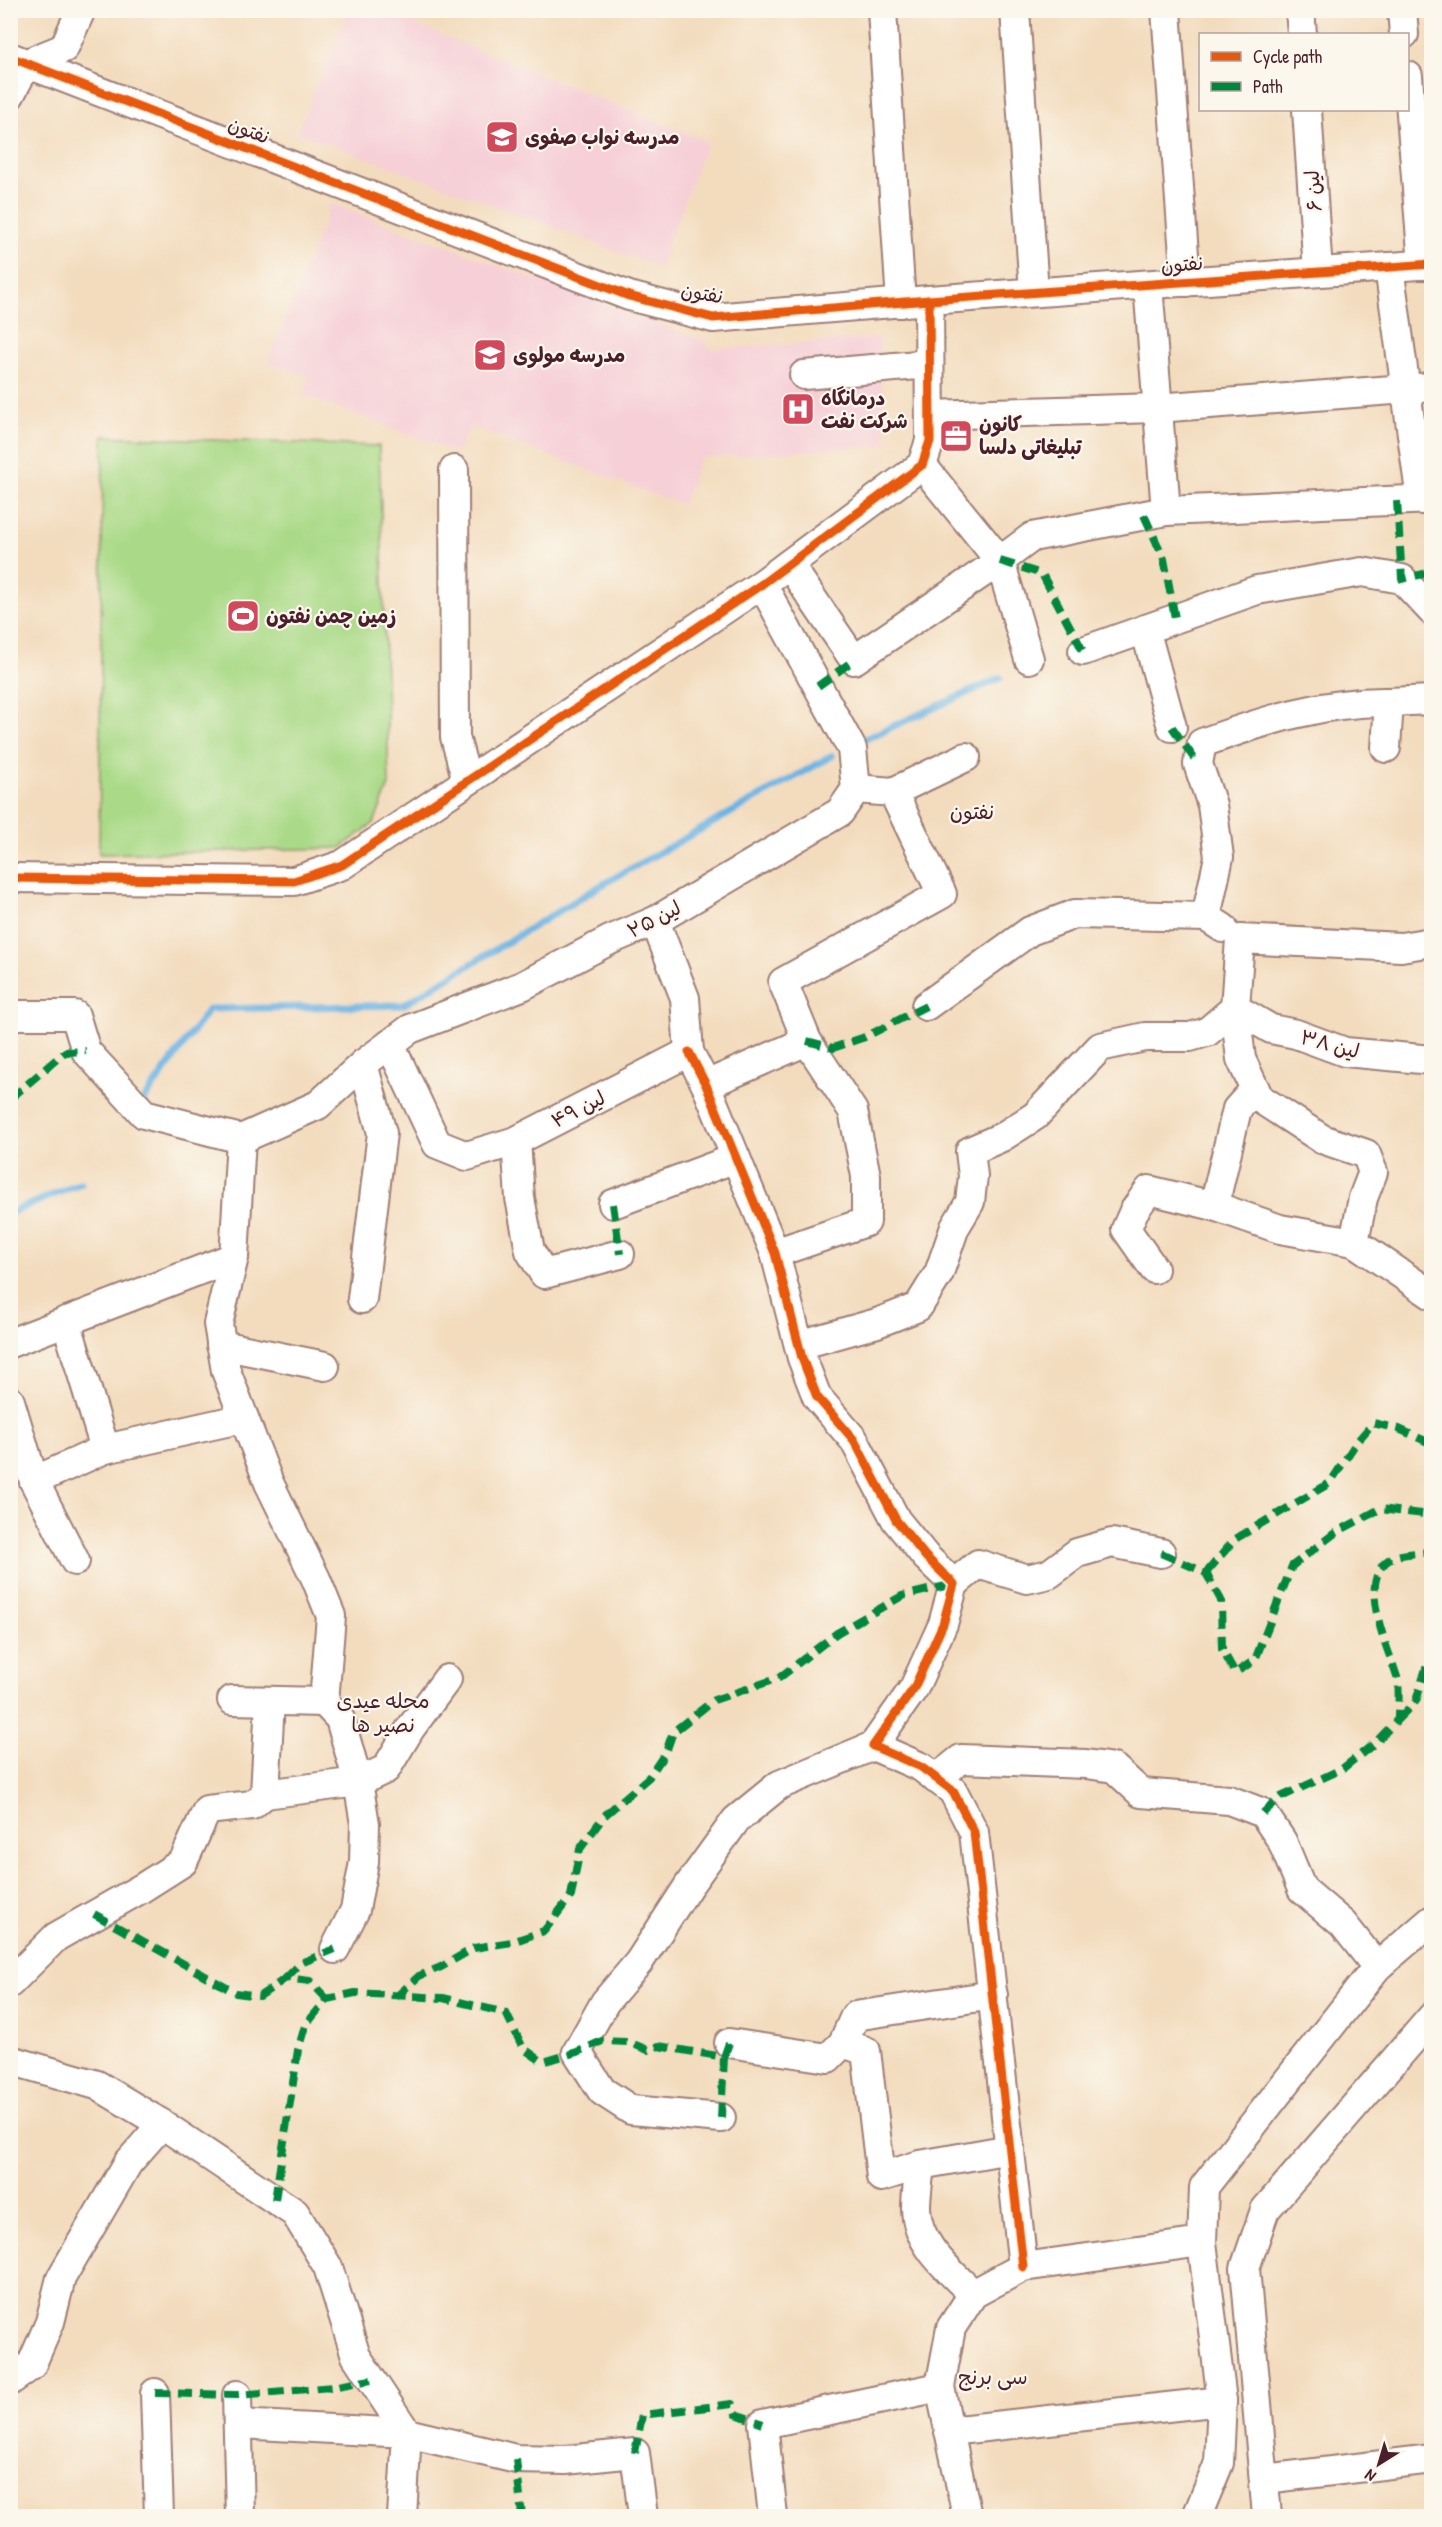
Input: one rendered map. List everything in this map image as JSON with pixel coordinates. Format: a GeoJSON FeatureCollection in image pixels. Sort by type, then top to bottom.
{"type":"FeatureCollection","features":[{"type":"Feature","properties":{"kind":"street"},"geometry":{"type":"LineString","coordinates":[[10,95],[19,60],[64,48],[81,10]]}},
{"type":"Feature","properties":{"kind":"street"},"geometry":{"type":"LineString","coordinates":[[882,10],[901,303]]}},
{"type":"Feature","properties":{"kind":"street"},"geometry":{"type":"LineString","coordinates":[[1015,10],[1034,292]]}},
{"type":"Feature","properties":{"kind":"street"},"geometry":{"type":"LineString","coordinates":[[1166,10],[1186,282]]}},
{"type":"Feature","properties":{"kind":"street"},"geometry":{"type":"LineString","coordinates":[[1300,10],[1302,33]]}},
{"type":"Feature","properties":{"kind":"street"},"geometry":{"type":"LineString","coordinates":[[1402,10],[1404,33]]}},
{"type":"Feature","properties":{"kind":"street","name":"نفتون"},"geometry":{"type":"LineString","coordinates":[[19,60],[629,296],[713,318],[1034,292],[1427,265]]}},
{"type":"Feature","properties":{"kind":"street"},"geometry":{"type":"LineString","coordinates":[[1409,95],[1427,265]]}},
{"type":"Feature","properties":{"kind":"street","name":"لین ۶"},"geometry":{"type":"LineString","coordinates":[[1307,111],[1318,272]]}},
{"type":"Feature","properties":{"kind":"street"},"geometry":{"type":"LineString","coordinates":[[789,564],[855,660],[1032,537],[1166,511],[1426,499],[1419,388],[1389,267]]}},
{"type":"Feature","properties":{"kind":"street"},"geometry":{"type":"LineString","coordinates":[[1148,285],[1166,511]]}},
{"type":"Feature","properties":{"kind":"street"},"geometry":{"type":"LineString","coordinates":[[10,878],[294,880],[342,865],[762,584],[922,465],[930,441],[929,300]]}},
{"type":"Feature","properties":{"kind":"street"},"geometry":{"type":"LineString","coordinates":[[804,375],[930,364]]}},
{"type":"Feature","properties":{"kind":"street"},"geometry":{"type":"LineString","coordinates":[[930,415],[1157,408],[1419,388]]}},
{"type":"Feature","properties":{"kind":"street"},"geometry":{"type":"LineString","coordinates":[[922,465],[1000,561],[1029,659]]}},
{"type":"Feature","properties":{"kind":"street"},"geometry":{"type":"LineString","coordinates":[[454,470],[455,738],[467,781]]}},
{"type":"Feature","properties":{"kind":"street"},"geometry":{"type":"LineString","coordinates":[[1083,651],[1257,590],[1362,572],[1402,579],[1431,611]]}},
{"type":"Feature","properties":{"kind":"street"},"geometry":{"type":"LineString","coordinates":[[762,584],[852,749],[856,789],[893,792],[966,757]]}},
{"type":"Feature","properties":{"kind":"street"},"geometry":{"type":"LineString","coordinates":[[1146,629],[1172,727]]}},
{"type":"Feature","properties":{"kind":"street"},"geometry":{"type":"LineString","coordinates":[[1206,917],[1219,857],[1212,805],[1198,764],[1202,743],[1300,711],[1360,701],[1431,700]]}},
{"type":"Feature","properties":{"kind":"street"},"geometry":{"type":"LineString","coordinates":[[1386,748],[1389,702]]}},
{"type":"Feature","properties":{"kind":"street","name":"لین ۲۵"},"geometry":{"type":"LineString","coordinates":[[241,1139],[318,1105],[363,1064],[410,1029],[522,986],[610,940],[655,921],[840,812],[856,789]]}},
{"type":"Feature","properties":{"kind":"street"},"geometry":{"type":"LineString","coordinates":[[775,1253],[866,1222],[866,1176],[853,1111],[807,1041],[783,982],[942,894],[893,792]]}},
{"type":"Feature","properties":{"kind":"street"},"geometry":{"type":"LineString","coordinates":[[926,1006],[1030,931],[1075,914],[1206,917],[1240,939],[1401,947],[1431,942]]}},
{"type":"Feature","properties":{"kind":"street"},"geometry":{"type":"LineString","coordinates":[[655,921],[685,998],[689,1052],[706,1085],[775,1253],[799,1345],[817,1397],[854,1440],[896,1520],[926,1557],[954,1584]]}},
{"type":"Feature","properties":{"kind":"street"},"geometry":{"type":"LineString","coordinates":[[1240,939],[1235,1008],[1242,1059],[1259,1098],[1322,1139],[1366,1154],[1373,1172],[1363,1198],[1354,1242]]}},
{"type":"Feature","properties":{"kind":"street"},"geometry":{"type":"LineString","coordinates":[[799,1345],[877,1323],[918,1306],[939,1273],[955,1227],[970,1202],[973,1176],[970,1151],[1002,1137],[1035,1116],[1100,1047],[1145,1037],[1190,1037],[1207,1032],[1235,1008]]}},
{"type":"Feature","properties":{"kind":"street","name":"لین ۳۸"},"geometry":{"type":"LineString","coordinates":[[1235,1008],[1271,1029],[1296,1034],[1345,1052],[1431,1060]]}},
{"type":"Feature","properties":{"kind":"street"},"geometry":{"type":"LineString","coordinates":[[10,1015],[75,1015],[86,1051],[144,1114],[241,1139],[234,1257],[218,1324],[221,1345],[226,1371],[269,1483],[316,1579],[331,1616],[324,1702]]}},
{"type":"Feature","properties":{"kind":"street"},"geometry":{"type":"LineString","coordinates":[[706,1085],[807,1041]]}},
{"type":"Feature","properties":{"kind":"street","name":"لین ۴۹"},"geometry":{"type":"LineString","coordinates":[[390,1044],[437,1144],[466,1156],[516,1141],[689,1052]]}},
{"type":"Feature","properties":{"kind":"street"},"geometry":{"type":"LineString","coordinates":[[362,1299],[382,1132],[363,1064]]}},
{"type":"Feature","properties":{"kind":"street"},"geometry":{"type":"LineString","coordinates":[[1214,1206],[1237,1108],[1255,1089]]}},
{"type":"Feature","properties":{"kind":"street"},"geometry":{"type":"LineString","coordinates":[[516,1141],[520,1198],[530,1251],[544,1274],[620,1254]]}},
{"type":"Feature","properties":{"kind":"street"},"geometry":{"type":"LineString","coordinates":[[613,1204],[736,1158]]}},
{"type":"Feature","properties":{"kind":"street"},"geometry":{"type":"LineString","coordinates":[[1154,1269],[1126,1229],[1134,1211],[1149,1190],[1214,1206],[1280,1229],[1354,1242],[1431,1295]]}},
{"type":"Feature","properties":{"kind":"street"},"geometry":{"type":"LineString","coordinates":[[10,1343],[234,1257]]}},
{"type":"Feature","properties":{"kind":"street"},"geometry":{"type":"LineString","coordinates":[[66,1322],[105,1449]]}},
{"type":"Feature","properties":{"kind":"street"},"geometry":{"type":"LineString","coordinates":[[221,1345],[325,1366]]}},
{"type":"Feature","properties":{"kind":"street"},"geometry":{"type":"LineString","coordinates":[[10,1401],[34,1481],[75,1561]]}},
{"type":"Feature","properties":{"kind":"street"},"geometry":{"type":"LineString","coordinates":[[34,1481],[105,1449],[244,1418]]}},
{"type":"Feature","properties":{"kind":"street"},"geometry":{"type":"LineString","coordinates":[[721,2118],[631,2110],[602,2091],[577,2052],[606,2002],[639,1962],[688,1885],[736,1820],[779,1785],[873,1746],[915,1688],[943,1624],[954,1584],[978,1564],[1027,1579],[1049,1574],[1077,1553],[1112,1543],[1161,1553]]}},
{"type":"Feature","properties":{"kind":"street"},"geometry":{"type":"LineString","coordinates":[[10,1983],[56,1937],[183,1862],[207,1810],[252,1805],[265,1794],[358,1782],[386,1769],[410,1729],[447,1679]]}},
{"type":"Feature","properties":{"kind":"street"},"geometry":{"type":"LineString","coordinates":[[232,1700],[324,1702],[340,1719],[358,1782],[365,1824],[364,1862],[355,1910],[335,1950]]}},
{"type":"Feature","properties":{"kind":"street"},"geometry":{"type":"LineString","coordinates":[[265,1794],[270,1701]]}},
{"type":"Feature","properties":{"kind":"street"},"geometry":{"type":"LineString","coordinates":[[873,1746],[921,1767],[952,1791],[975,1832],[1023,2267]]}},
{"type":"Feature","properties":{"kind":"street"},"geometry":{"type":"LineString","coordinates":[[936,1779],[961,1760],[1086,1764],[1114,1768],[1141,1793],[1229,1800],[1263,1813],[1282,1841],[1302,1889],[1343,1924],[1377,1967]]}},
{"type":"Feature","properties":{"kind":"street"},"geometry":{"type":"LineString","coordinates":[[1197,2517],[1219,2463],[1222,2401],[1202,2242],[1204,2187],[1377,1967],[1431,1920]]}},
{"type":"Feature","properties":{"kind":"street"},"geometry":{"type":"LineString","coordinates":[[729,2043],[828,2058],[843,2043],[855,2016],[993,1995]]}},
{"type":"Feature","properties":{"kind":"street"},"geometry":{"type":"LineString","coordinates":[[1267,2517],[1245,2268],[1265,2210],[1431,2018]]}},
{"type":"Feature","properties":{"kind":"street"},"geometry":{"type":"LineString","coordinates":[[843,2043],[866,2051],[881,2176],[920,2164],[1010,2149]]}},
{"type":"Feature","properties":{"kind":"street"},"geometry":{"type":"LineString","coordinates":[[10,2060],[97,2085],[162,2124],[295,2213],[328,2267],[356,2356],[407,2433],[402,2517]]}},
{"type":"Feature","properties":{"kind":"street"},"geometry":{"type":"LineString","coordinates":[[10,2381],[31,2366],[50,2322],[61,2278],[128,2163],[162,2124]]}},
{"type":"Feature","properties":{"kind":"street"},"geometry":{"type":"LineString","coordinates":[[920,2164],[916,2208],[922,2237],[936,2257],[973,2294]]}},
{"type":"Feature","properties":{"kind":"street"},"geometry":{"type":"LineString","coordinates":[[967,2517],[940,2387],[951,2328],[973,2294],[1023,2267],[1202,2242]]}},
{"type":"Feature","properties":{"kind":"street"},"geometry":{"type":"LineString","coordinates":[[773,2517],[763,2424],[940,2387]]}},
{"type":"Feature","properties":{"kind":"street"},"geometry":{"type":"LineString","coordinates":[[155,2393],[159,2517]]}},
{"type":"Feature","properties":{"kind":"street"},"geometry":{"type":"LineString","coordinates":[[237,2395],[240,2517]]}},
{"type":"Feature","properties":{"kind":"street"},"geometry":{"type":"LineString","coordinates":[[949,2431],[1222,2401]]}},
{"type":"Feature","properties":{"kind":"street"},"geometry":{"type":"LineString","coordinates":[[238,2424],[407,2433],[516,2459],[565,2460],[635,2453],[643,2517]]}},
{"type":"Feature","properties":{"kind":"street"},"geometry":{"type":"LineString","coordinates":[[1265,2479],[1431,2458]]}},
{"type":"Feature","properties":{"kind":"shaded area","name":"مدرسه نواب صفوی"},"geometry":{"type":"Polygon","coordinates":[[[348,11],[382,11],[707,142],[659,267],[297,132],[348,11]]]}},
{"type":"Feature","properties":{"kind":"shaded area","name":"مدرسه مولوی"},"geometry":{"type":"Polygon","coordinates":[[[331,204],[707,342],[709,349],[879,338],[886,445],[700,458],[683,505],[470,426],[458,453],[303,395],[309,377],[268,362],[331,204]]]}},
{"type":"Feature","properties":{"kind":"green space","name":"زمین چمن نفتون"},"geometry":{"type":"Polygon","coordinates":[[[103,436],[379,446],[389,785],[374,823],[340,848],[99,854],[103,436]]]}},
{"type":"Feature","properties":{"kind":"waterway"},"geometry":{"type":"LineString","coordinates":[[856,743],[1000,678]]}},
{"type":"Feature","properties":{"kind":"waterway"},"geometry":{"type":"LineString","coordinates":[[143,1101],[209,1009],[403,1005],[607,882],[832,756]]}},
{"type":"Feature","properties":{"kind":"waterway"},"geometry":{"type":"LineString","coordinates":[[10,1213],[81,1183]]}},
{"type":"Feature","properties":{"kind":"marked path"},"geometry":{"type":"LineString","coordinates":[[1397,501],[1402,579],[1432,572]]}},
{"type":"Feature","properties":{"kind":"marked path"},"geometry":{"type":"LineString","coordinates":[[1144,515],[1164,559],[1175,618]]}},
{"type":"Feature","properties":{"kind":"marked path"},"geometry":{"type":"LineString","coordinates":[[1000,561],[1042,574],[1083,651]]}},
{"type":"Feature","properties":{"kind":"marked path"},"geometry":{"type":"LineString","coordinates":[[818,686],[854,660]]}},
{"type":"Feature","properties":{"kind":"marked path"},"geometry":{"type":"LineString","coordinates":[[1172,727],[1198,764]]}},
{"type":"Feature","properties":{"kind":"marked path"},"geometry":{"type":"LineString","coordinates":[[807,1041],[833,1048],[865,1037],[926,1006]]}},
{"type":"Feature","properties":{"kind":"marked path"},"geometry":{"type":"LineString","coordinates":[[10,1099],[65,1052],[86,1051]]}},
{"type":"Feature","properties":{"kind":"marked path"},"geometry":{"type":"LineString","coordinates":[[613,1204],[620,1254]]}},
{"type":"Feature","properties":{"kind":"marked path"},"geometry":{"type":"LineString","coordinates":[[1206,1573],[1235,1539],[1330,1483],[1356,1443],[1373,1423],[1399,1429],[1432,1444]]}},
{"type":"Feature","properties":{"kind":"marked path"},"geometry":{"type":"LineString","coordinates":[[1161,1553],[1206,1573],[1221,1600],[1222,1649],[1235,1673],[1255,1660],[1292,1566],[1335,1533],[1380,1509],[1432,1515]]}},
{"type":"Feature","properties":{"kind":"marked path"},"geometry":{"type":"LineString","coordinates":[[1263,1813],[1281,1797],[1342,1769],[1375,1743],[1398,1719],[1398,1682],[1381,1631],[1375,1595],[1376,1579],[1382,1566],[1394,1557],[1432,1552]]}},
{"type":"Feature","properties":{"kind":"marked path"},"geometry":{"type":"LineString","coordinates":[[396,1997],[419,1976],[441,1967],[474,1948],[512,1942],[544,1931],[571,1896],[580,1849],[604,1816],[649,1777],[666,1752],[673,1732],[714,1700],[779,1678],[837,1633],[902,1596],[954,1584]]}},
{"type":"Feature","properties":{"kind":"marked path"},"geometry":{"type":"LineString","coordinates":[[1398,1719],[1416,1701],[1427,1665],[1432,1661]]}},
{"type":"Feature","properties":{"kind":"marked path"},"geometry":{"type":"LineString","coordinates":[[94,1914],[236,1993],[260,1996],[286,1978],[310,1981],[327,1999]]}},
{"type":"Feature","properties":{"kind":"marked path"},"geometry":{"type":"LineString","coordinates":[[286,1978],[301,1963],[335,1949]]}},
{"type":"Feature","properties":{"kind":"marked path"},"geometry":{"type":"LineString","coordinates":[[275,2200],[298,2050],[305,2026],[327,1999],[355,1993],[443,1998],[506,2013],[523,2048],[543,2062],[577,2052],[602,2041],[628,2042],[648,2050],[658,2046],[724,2057],[729,2043]]}},
{"type":"Feature","properties":{"kind":"marked path"},"geometry":{"type":"LineString","coordinates":[[721,2118],[724,2057]]}},
{"type":"Feature","properties":{"kind":"marked path"},"geometry":{"type":"LineString","coordinates":[[155,2393],[237,2395],[332,2387],[371,2380]]}},
{"type":"Feature","properties":{"kind":"marked path"},"geometry":{"type":"LineString","coordinates":[[635,2453],[642,2415],[732,2404],[736,2414],[763,2424]]}},
{"type":"Feature","properties":{"kind":"marked path"},"geometry":{"type":"LineString","coordinates":[[516,2459],[522,2516]]}},
{"type":"Feature","properties":{"kind":"cycle path"},"geometry":{"type":"LineString","coordinates":[[10,57],[629,296],[713,318],[1432,264]]}},
{"type":"Feature","properties":{"kind":"cycle path"},"geometry":{"type":"LineString","coordinates":[[10,878],[294,881],[342,865],[762,584],[922,465],[930,441],[929,300]]}},
{"type":"Feature","properties":{"kind":"cycle path"},"geometry":{"type":"LineString","coordinates":[[689,1052],[706,1085],[775,1253],[802,1358],[817,1397],[854,1440],[896,1520],[926,1557],[954,1584],[943,1624],[914,1688],[873,1746],[921,1767],[953,1791],[974,1832],[1023,2267]]}},
{"type":"Feature","properties":{"kind":"place","name":"مدرسه نواب صفوی"},"geometry":{"type":"Point","coordinates":[502,137]}},
{"type":"Feature","properties":{"kind":"place","name":"مدرسه مولوی"},"geometry":{"type":"Point","coordinates":[490,355]}},
{"type":"Feature","properties":{"kind":"place","name":"درمانگاه شرکت نفت"},"geometry":{"type":"Point","coordinates":[798,409]}},
{"type":"Feature","properties":{"kind":"place","name":"کانون تبلیغاتی دلسا"},"geometry":{"type":"Point","coordinates":[956,436]}},
{"type":"Feature","properties":{"kind":"place","name":"زمین چمن نفتون"},"geometry":{"type":"Point","coordinates":[243,616]}},
{"type":"Feature","properties":{"kind":"district","name":"نفتون"},"geometry":{"type":"Point","coordinates":[972,812]}},
{"type":"Feature","properties":{"kind":"district","name":"محله عیدی نصیر ها"},"geometry":{"type":"Point","coordinates":[383,1713]}},
{"type":"Feature","properties":{"kind":"district","name":"سی برنج"},"geometry":{"type":"Point","coordinates":[993,2377]}}]}
